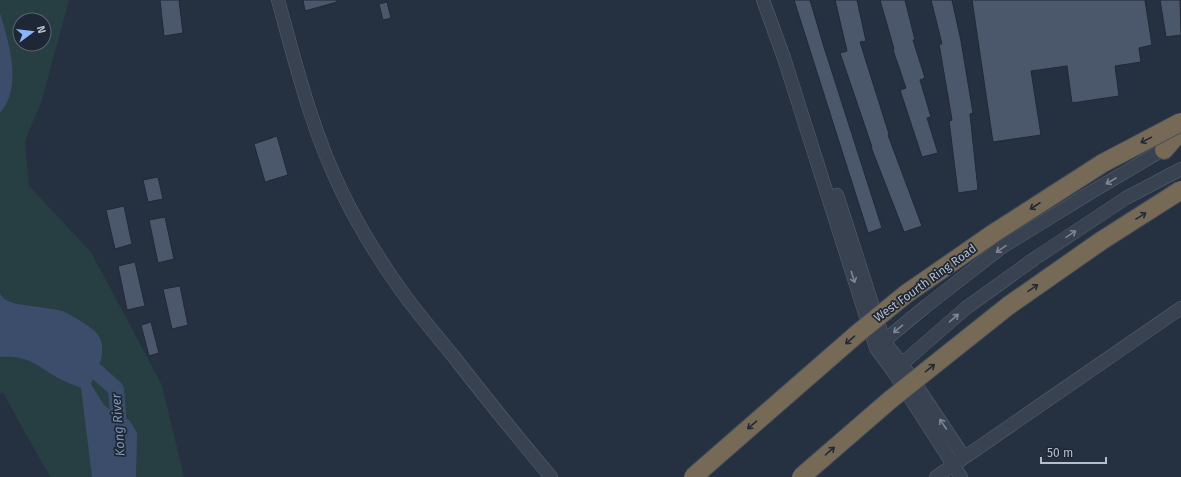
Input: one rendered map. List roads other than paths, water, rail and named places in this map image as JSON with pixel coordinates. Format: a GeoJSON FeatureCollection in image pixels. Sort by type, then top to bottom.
{"type":"FeatureCollection","features":[{"type":"Feature","properties":{"kind":"highway","name":"West Fourth Ring Road"},"geometry":{"type":"LineString","coordinates":[[693,477],[906,294],[994,233],[1103,163],[1181,122]]}},
{"type":"Feature","properties":{"kind":"highway"},"geometry":{"type":"LineString","coordinates":[[1164,150],[1181,130]]}},
{"type":"Feature","properties":{"kind":"highway"},"geometry":{"type":"LineString","coordinates":[[801,477],[890,400],[1008,306],[1101,241],[1181,190]]}},
{"type":"Feature","properties":{"kind":"street"},"geometry":{"type":"LineString","coordinates":[[278,0],[318,137],[357,222],[404,294],[551,477]]}},
{"type":"Feature","properties":{"kind":"street"},"geometry":{"type":"LineString","coordinates":[[287,0],[326,134],[350,188],[365,217],[410,289],[560,477]]}},
{"type":"Feature","properties":{"kind":"street"},"geometry":{"type":"LineString","coordinates":[[763,0],[784,58],[880,345],[897,367],[959,460],[961,477]]}},
{"type":"Feature","properties":{"kind":"street"},"geometry":{"type":"LineString","coordinates":[[772,0],[793,55],[837,196],[880,345]]}},
{"type":"Feature","properties":{"kind":"street"},"geometry":{"type":"LineString","coordinates":[[880,345],[925,307],[1002,248],[1093,191],[1181,139]]}},
{"type":"Feature","properties":{"kind":"street"},"geometry":{"type":"LineString","coordinates":[[897,367],[966,308],[1034,259],[1126,198],[1181,169]]}},
{"type":"Feature","properties":{"kind":"street"},"geometry":{"type":"LineString","coordinates":[[936,477],[1181,308]]}},
{"type":"Feature","properties":{"kind":"water"},"geometry":{"type":"Polygon","coordinates":[[[0,13],[10,51],[12,78],[11,91],[7,102],[0,113],[0,13]]]}},
{"type":"Feature","properties":{"kind":"water"},"geometry":{"type":"Polygon","coordinates":[[[0,293],[10,302],[65,312],[84,323],[97,333],[101,341],[102,353],[99,366],[91,384],[104,405],[114,413],[123,416],[130,421],[137,433],[136,477],[92,477],[81,388],[61,379],[25,359],[0,357],[0,293]]]}},
{"type":"Feature","properties":{"kind":"waterway","name":"Kong River"},"geometry":{"type":"LineString","coordinates":[[81,358],[116,389],[121,452],[121,477]]}}]}
